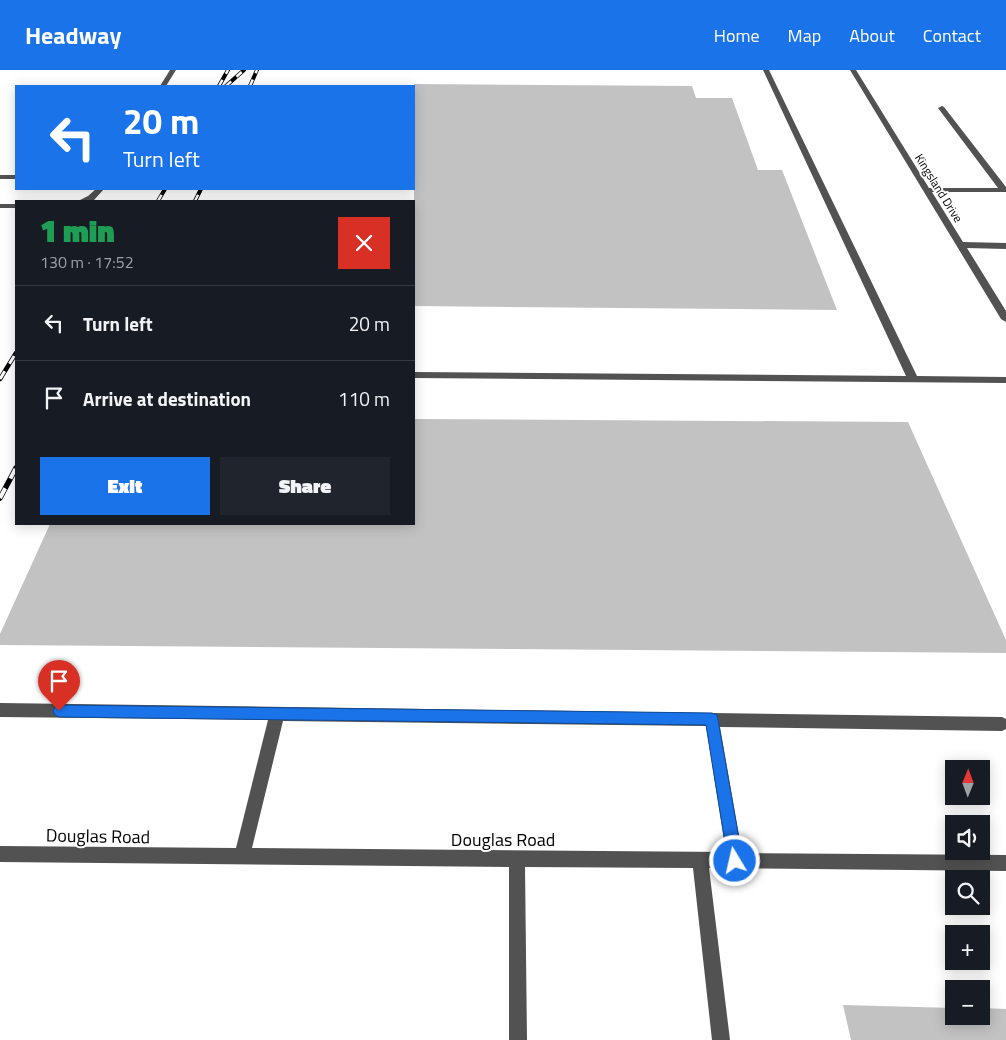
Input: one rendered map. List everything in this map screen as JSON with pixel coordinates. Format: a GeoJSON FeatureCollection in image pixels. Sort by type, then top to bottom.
{"type":"FeatureCollection","features":[{"type":"Feature","properties":{"kind":"street"},"geometry":{"type":"LineString","coordinates":[[164,85],[173,70]]}},
{"type":"Feature","properties":{"kind":"street"},"geometry":{"type":"LineString","coordinates":[[766,70],[913,379]]}},
{"type":"Feature","properties":{"kind":"street","name":"Kingsland Drive"},"geometry":{"type":"LineString","coordinates":[[853,70],[1006,319]]}},
{"type":"Feature","properties":{"kind":"street"},"geometry":{"type":"LineString","coordinates":[[927,190],[1004,190],[942,108]]}},
{"type":"Feature","properties":{"kind":"street"},"geometry":{"type":"LineString","coordinates":[[0,177],[15,177]]}},
{"type":"Feature","properties":{"kind":"street"},"geometry":{"type":"LineString","coordinates":[[85,200],[91,198],[99,190]]}},
{"type":"Feature","properties":{"kind":"street"},"geometry":{"type":"LineString","coordinates":[[0,206],[15,206]]}},
{"type":"Feature","properties":{"kind":"street"},"geometry":{"type":"LineString","coordinates":[[961,245],[1006,246]]}},
{"type":"Feature","properties":{"kind":"street"},"geometry":{"type":"LineString","coordinates":[[415,375],[1006,380]]}},
{"type":"Feature","properties":{"kind":"street"},"geometry":{"type":"LineString","coordinates":[[0,710],[1002,724]]}},
{"type":"Feature","properties":{"kind":"street"},"geometry":{"type":"LineString","coordinates":[[242,857],[277,714]]}},
{"type":"Feature","properties":{"kind":"street"},"geometry":{"type":"LineString","coordinates":[[712,720],[735,861]]}},
{"type":"Feature","properties":{"kind":"street","name":"Douglas Road"},"geometry":{"type":"LineString","coordinates":[[0,854],[1006,863]]}},
{"type":"Feature","properties":{"kind":"street"},"geometry":{"type":"LineString","coordinates":[[517,859],[520,1038]]}},
{"type":"Feature","properties":{"kind":"street"},"geometry":{"type":"LineString","coordinates":[[700,861],[721,1040]]}},
{"type":"Feature","properties":{"kind":"building"},"geometry":{"type":"Polygon","coordinates":[[[414,85],[692,86],[696,98],[732,98],[758,170],[782,170],[837,310],[415,306],[414,85]]]}},
{"type":"Feature","properties":{"kind":"building"},"geometry":{"type":"Polygon","coordinates":[[[415,419],[908,422],[1006,640],[1006,653],[0,645],[0,634],[50,525],[415,525],[415,419]]]}},
{"type":"Feature","properties":{"kind":"building"},"geometry":{"type":"Polygon","coordinates":[[[843,1005],[945,1008],[945,1025],[990,1025],[990,1008],[1006,1009],[1006,1040],[851,1040],[843,1005]]]}},
{"type":"Feature","properties":{"kind":"railway"},"geometry":{"type":"LineString","coordinates":[[220,85],[228,70]]}},
{"type":"Feature","properties":{"kind":"railway"},"geometry":{"type":"LineString","coordinates":[[227,85],[244,70]]}},
{"type":"Feature","properties":{"kind":"railway"},"geometry":{"type":"LineString","coordinates":[[250,85],[257,70]]}},
{"type":"Feature","properties":{"kind":"railway"},"geometry":{"type":"LineString","coordinates":[[159,200],[164,190]]}},
{"type":"Feature","properties":{"kind":"railway"},"geometry":{"type":"LineString","coordinates":[[196,200],[200,190]]}},
{"type":"Feature","properties":{"kind":"railway"},"geometry":{"type":"LineString","coordinates":[[0,379],[15,355]]}},
{"type":"Feature","properties":{"kind":"railway"},"geometry":{"type":"LineString","coordinates":[[0,498],[15,470]]}},
{"type":"Feature","properties":{"kind":"route"},"geometry":{"type":"LineString","coordinates":[[59,711],[712,720],[735,861]]}}]}
